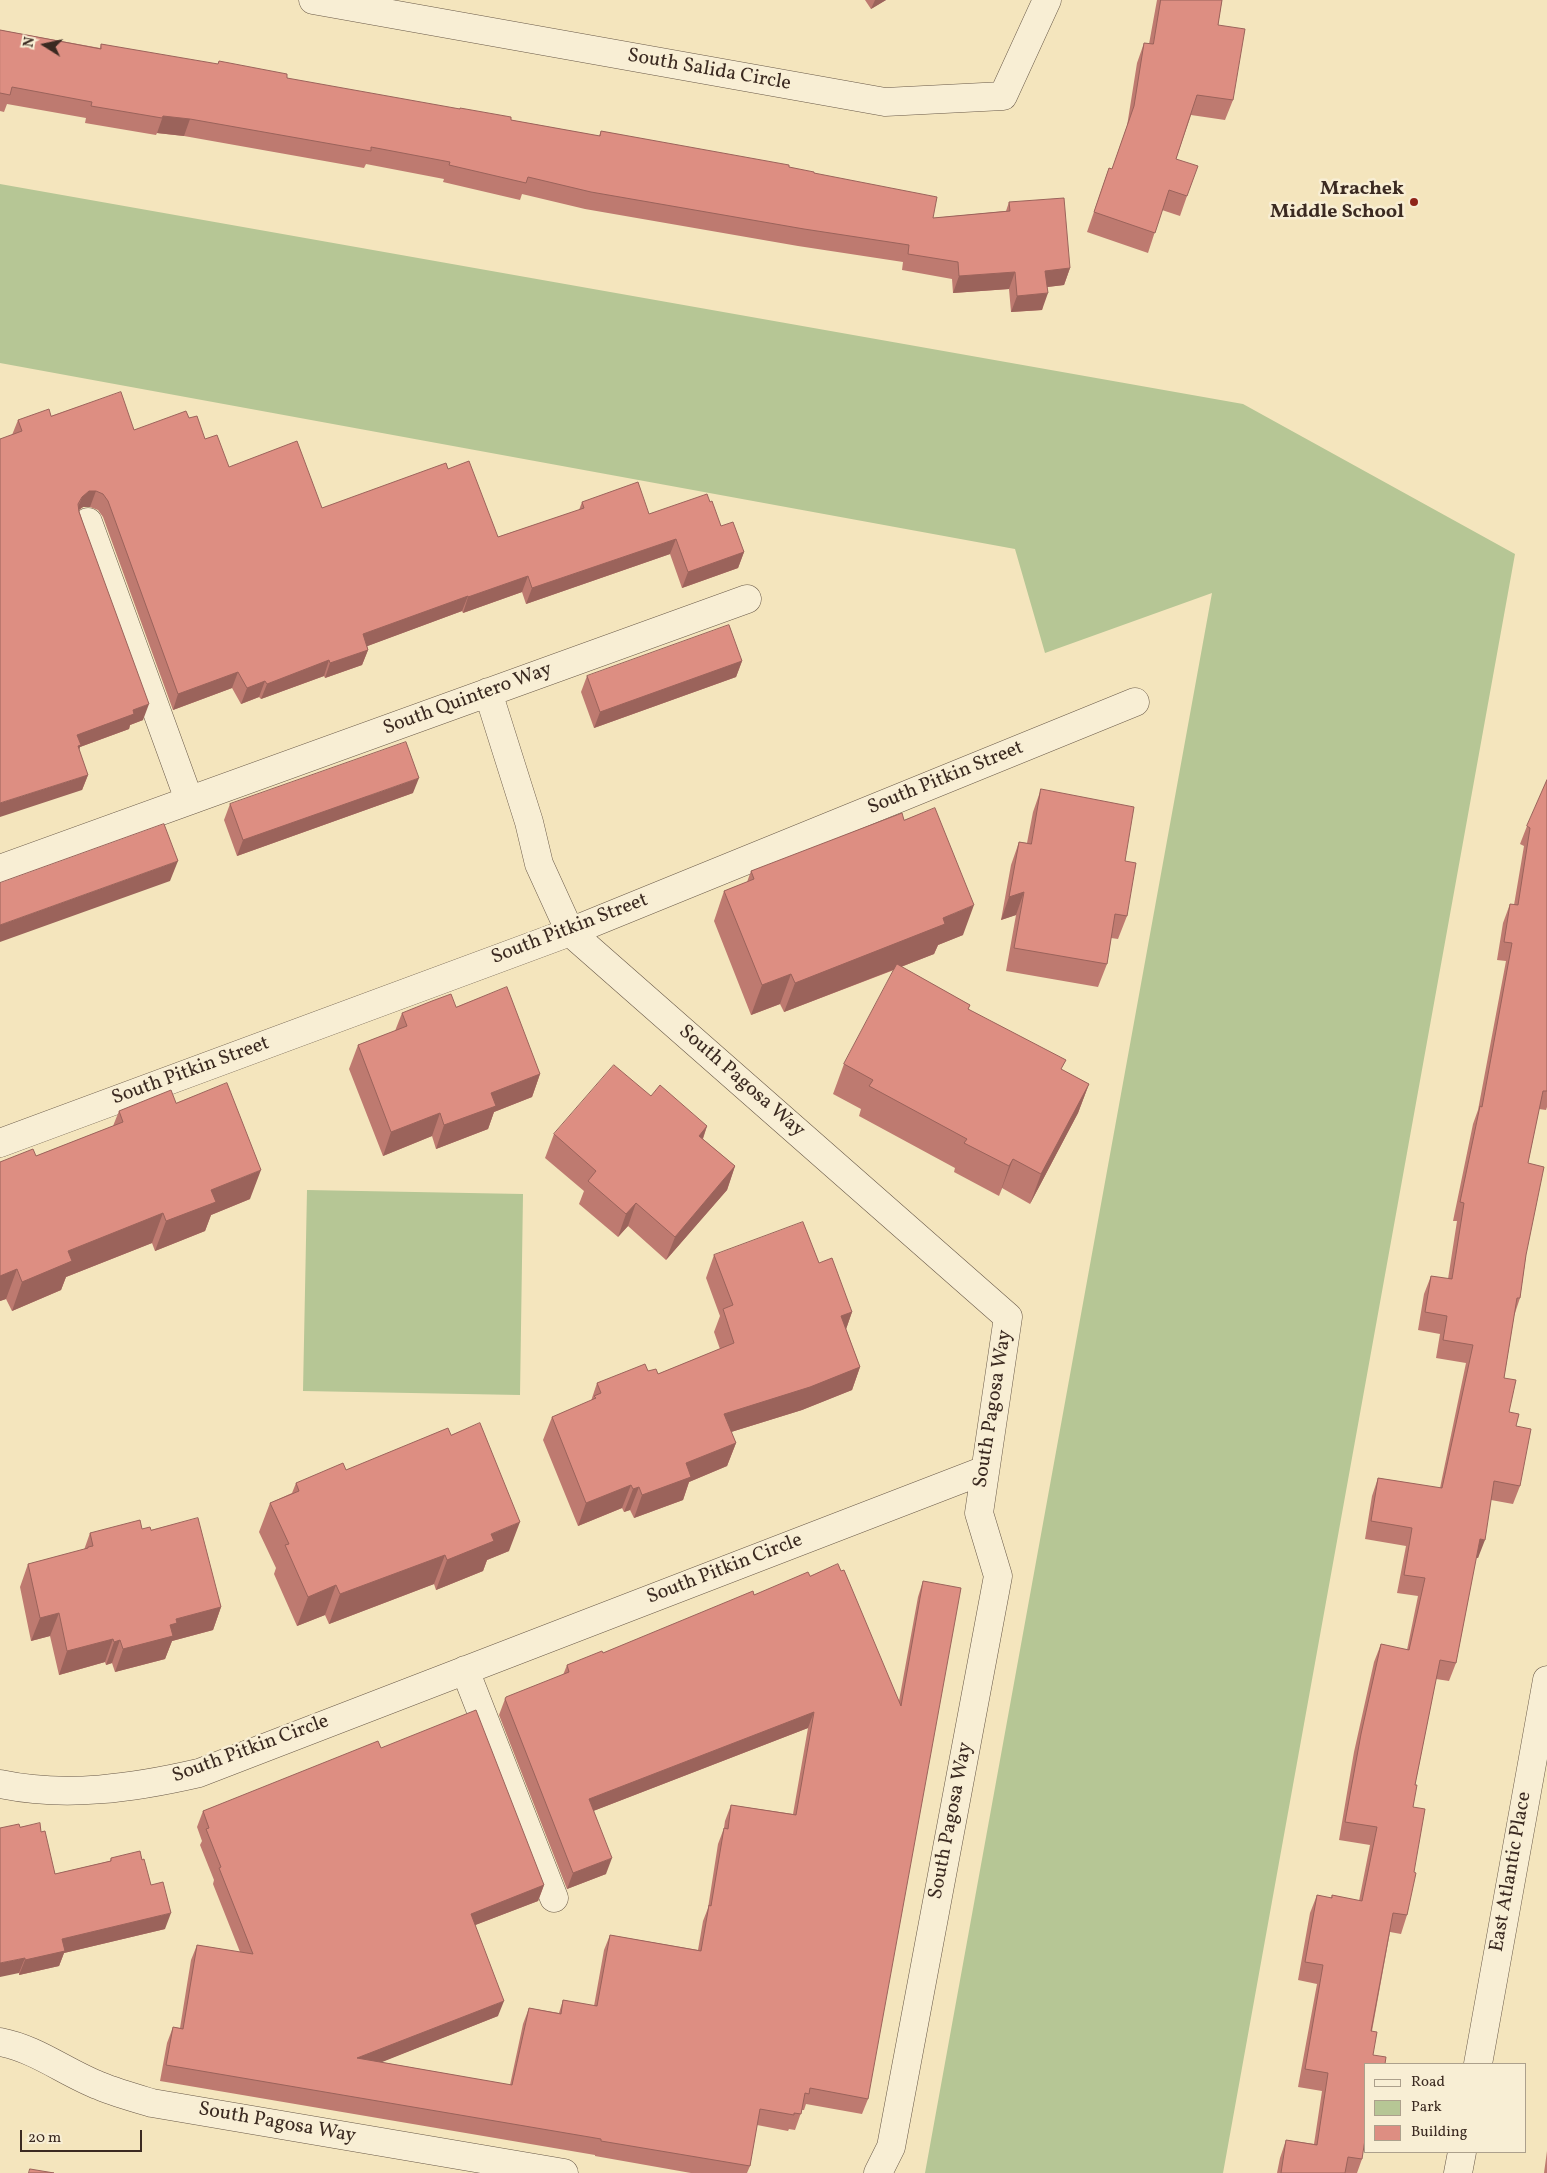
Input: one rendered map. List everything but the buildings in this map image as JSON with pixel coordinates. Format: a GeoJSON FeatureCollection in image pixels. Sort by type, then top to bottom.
{"type":"FeatureCollection","features":[{"type":"Feature","properties":{"kind":"street","name":"South Salida Circle"},"geometry":{"type":"LineString","coordinates":[[314,0],[885,102],[1003,96],[1047,0]]}},
{"type":"Feature","properties":{"kind":"street"},"geometry":{"type":"LineString","coordinates":[[88,522],[189,800]]}},
{"type":"Feature","properties":{"kind":"street","name":"South Quintero Way"},"geometry":{"type":"LineString","coordinates":[[0,868],[747,599]]}},
{"type":"Feature","properties":{"kind":"street","name":"South Pagosa Way"},"geometry":{"type":"LineString","coordinates":[[488,692],[529,822],[539,864],[570,932],[1008,1316],[978,1513],[998,1576],[891,2147],[878,2173]]}},
{"type":"Feature","properties":{"kind":"street","name":"South Pitkin Street"},"geometry":{"type":"LineString","coordinates":[[0,1143],[570,932],[1135,702]]}},
{"type":"Feature","properties":{"kind":"street","name":"South Pitkin Circle"},"geometry":{"type":"LineString","coordinates":[[0,1784],[13,1787],[80,1791],[144,1786],[199,1773],[985,1470]]}},
{"type":"Feature","properties":{"kind":"street"},"geometry":{"type":"LineString","coordinates":[[465,1670],[554,1898]]}},
{"type":"Feature","properties":{"kind":"street","name":"East Atlantic Place"},"geometry":{"type":"LineString","coordinates":[[1478,2063],[1547,1680]]}},
{"type":"Feature","properties":{"kind":"street","name":"South Pagosa Way"},"geometry":{"type":"LineString","coordinates":[[0,2042],[15,2045],[45,2058],[99,2086],[152,2103],[564,2173]]}},
{"type":"Feature","properties":{"kind":"street"},"geometry":{"type":"LineString","coordinates":[[1458,2173],[1462,2153]]}},
{"type":"Feature","properties":{"kind":"green space"},"geometry":{"type":"Polygon","coordinates":[[[0,184],[1243,404],[1515,554],[1223,2173],[925,2173],[1212,593],[1045,653],[1015,549],[0,363],[0,184]]]}},
{"type":"Feature","properties":{"kind":"green space"},"geometry":{"type":"Polygon","coordinates":[[[307,1190],[523,1194],[520,1395],[303,1391],[307,1190]]]}},
{"type":"Feature","properties":{"kind":"place","name":"Mrachek Middle School"},"geometry":{"type":"Point","coordinates":[1414,202]}}]}
